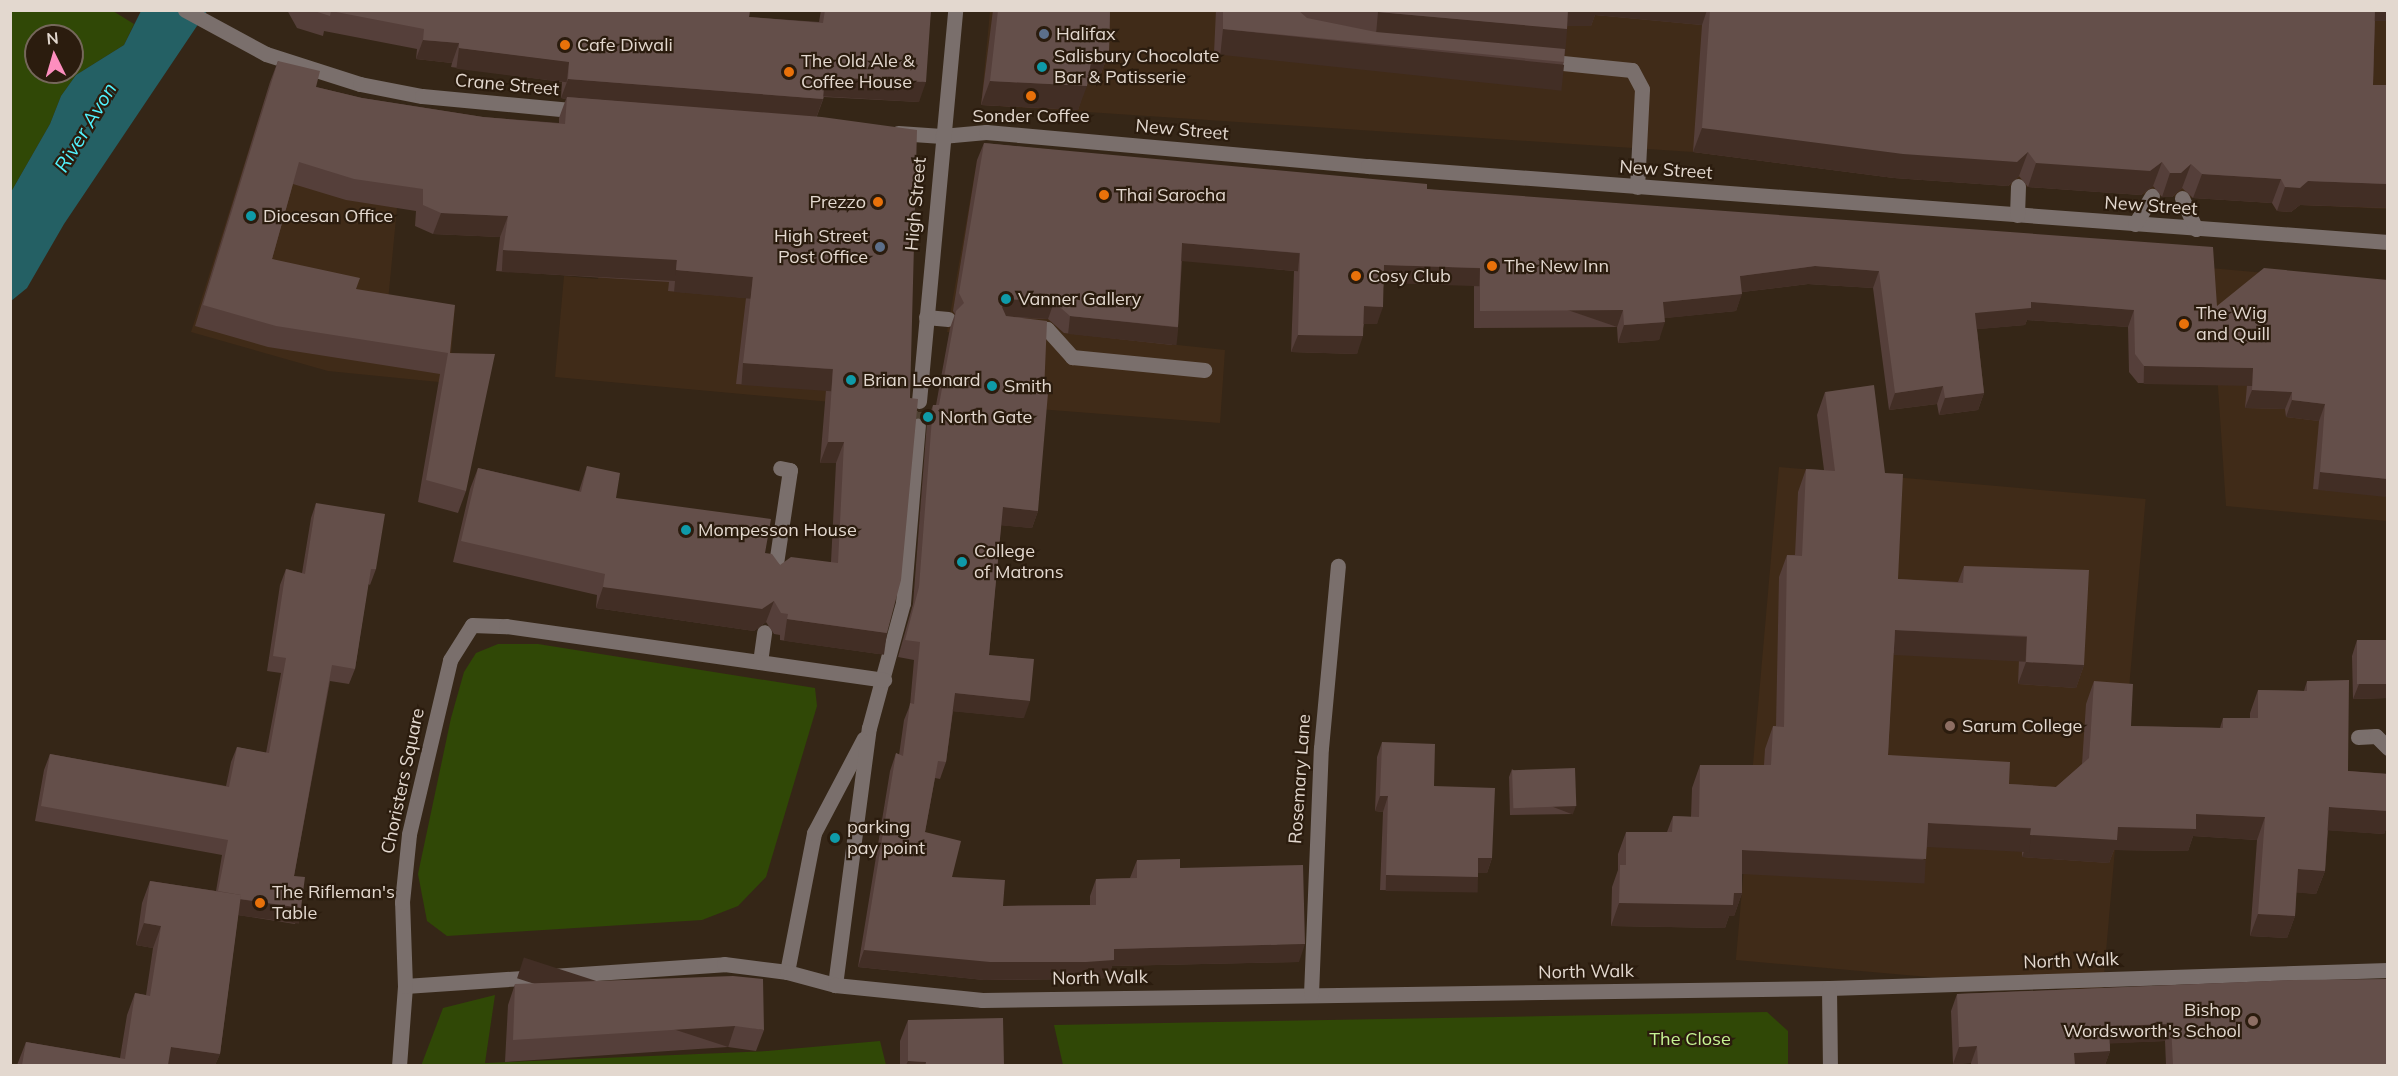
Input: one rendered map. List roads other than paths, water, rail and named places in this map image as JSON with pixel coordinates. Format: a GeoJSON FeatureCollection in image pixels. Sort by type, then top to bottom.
{"type":"FeatureCollection","features":[{"type":"Feature","properties":{"kind":"street","name":"Crane Street"},"geometry":{"type":"LineString","coordinates":[[185,10],[222,33],[294,65],[360,84],[422,96],[598,113]]}},
{"type":"Feature","properties":{"kind":"street","name":"High Street"},"geometry":{"type":"LineString","coordinates":[[919,401],[955,10]]}},
{"type":"Feature","properties":{"kind":"street"},"geometry":{"type":"LineString","coordinates":[[1522,59],[1632,70],[1642,89],[1637,187]]}},
{"type":"Feature","properties":{"kind":"street"},"geometry":{"type":"LineString","coordinates":[[884,132],[942,136]]}},
{"type":"Feature","properties":{"kind":"street","name":"New Street"},"geometry":{"type":"LineString","coordinates":[[942,136],[986,132],[1637,187],[2388,242]]}},
{"type":"Feature","properties":{"kind":"street"},"geometry":{"type":"LineString","coordinates":[[2017,215],[2018,186]]}},
{"type":"Feature","properties":{"kind":"street"},"geometry":{"type":"LineString","coordinates":[[2135,224],[2152,196]]}},
{"type":"Feature","properties":{"kind":"street"},"geometry":{"type":"LineString","coordinates":[[2182,198],[2196,229]]}},
{"type":"Feature","properties":{"kind":"street"},"geometry":{"type":"LineString","coordinates":[[926,317],[948,319]]}},
{"type":"Feature","properties":{"kind":"street"},"geometry":{"type":"LineString","coordinates":[[1016,326],[1047,329],[1072,357],[1204,370]]}},
{"type":"Feature","properties":{"kind":"street"},"geometry":{"type":"LineString","coordinates":[[835,985],[869,728],[884,680],[903,603],[918,426]]}},
{"type":"Feature","properties":{"kind":"street"},"geometry":{"type":"LineString","coordinates":[[774,577],[790,470],[780,468]]}},
{"type":"Feature","properties":{"kind":"street","name":"Rosemary Lane"},"geometry":{"type":"LineString","coordinates":[[1311,994],[1321,748],[1338,566]]}},
{"type":"Feature","properties":{"kind":"street","name":"Choristers Square"},"geometry":{"type":"LineString","coordinates":[[405,986],[402,902],[409,834],[450,660],[472,625],[506,626],[884,680]]}},
{"type":"Feature","properties":{"kind":"street"},"geometry":{"type":"LineString","coordinates":[[760,662],[765,632]]}},
{"type":"Feature","properties":{"kind":"street"},"geometry":{"type":"LineString","coordinates":[[399,1065],[405,986],[724,964],[787,972],[814,833],[869,728]]}},
{"type":"Feature","properties":{"kind":"street"},"geometry":{"type":"LineString","coordinates":[[2358,737],[2376,736],[2388,748]]}},
{"type":"Feature","properties":{"kind":"street","name":"North Walk"},"geometry":{"type":"LineString","coordinates":[[787,972],[835,985],[982,1000],[1829,988],[2388,970]]}},
{"type":"Feature","properties":{"kind":"street"},"geometry":{"type":"LineString","coordinates":[[1829,988],[1830,1065]]}},
{"type":"Feature","properties":{"kind":"water","name":"River Avon"},"geometry":{"type":"Polygon","coordinates":[[[141,11],[207,11],[64,224],[27,288],[11,301],[11,192],[50,124],[61,96],[70,84],[84,84],[84,70],[124,45],[141,11]]]}},
{"type":"Feature","properties":{"kind":"tunnel"},"geometry":{"type":"LineString","coordinates":[[918,426],[919,401]]}},
{"type":"Feature","properties":{"kind":"place","name":"Halifax"},"geometry":{"type":"Point","coordinates":[1044,34]}},
{"type":"Feature","properties":{"kind":"place","name":"Cafe Diwali"},"geometry":{"type":"Point","coordinates":[565,45]}},
{"type":"Feature","properties":{"kind":"place","name":"Salisbury Chocolate Bar & Patisserie"},"geometry":{"type":"Point","coordinates":[1042,67]}},
{"type":"Feature","properties":{"kind":"place","name":"The Old Ale & Coffee House"},"geometry":{"type":"Point","coordinates":[789,72]}},
{"type":"Feature","properties":{"kind":"place","name":"Sonder Coffee"},"geometry":{"type":"Point","coordinates":[1031,96]}},
{"type":"Feature","properties":{"kind":"place","name":"Thai Sarocha"},"geometry":{"type":"Point","coordinates":[1104,195]}},
{"type":"Feature","properties":{"kind":"place","name":"Prezzo"},"geometry":{"type":"Point","coordinates":[878,202]}},
{"type":"Feature","properties":{"kind":"place","name":"Diocesan Office"},"geometry":{"type":"Point","coordinates":[251,216]}},
{"type":"Feature","properties":{"kind":"place","name":"High Street Post Office"},"geometry":{"type":"Point","coordinates":[880,247]}},
{"type":"Feature","properties":{"kind":"place","name":"The New Inn"},"geometry":{"type":"Point","coordinates":[1492,266]}},
{"type":"Feature","properties":{"kind":"place","name":"Cosy Club"},"geometry":{"type":"Point","coordinates":[1356,276]}},
{"type":"Feature","properties":{"kind":"place","name":"Vanner Gallery"},"geometry":{"type":"Point","coordinates":[1006,299]}},
{"type":"Feature","properties":{"kind":"place","name":"The Wig and Quill"},"geometry":{"type":"Point","coordinates":[2184,324]}},
{"type":"Feature","properties":{"kind":"place","name":"Brian Leonard"},"geometry":{"type":"Point","coordinates":[851,380]}},
{"type":"Feature","properties":{"kind":"place","name":"Smith"},"geometry":{"type":"Point","coordinates":[992,386]}},
{"type":"Feature","properties":{"kind":"place","name":"North Gate"},"geometry":{"type":"Point","coordinates":[928,417]}},
{"type":"Feature","properties":{"kind":"place","name":"Mompesson House"},"geometry":{"type":"Point","coordinates":[686,530]}},
{"type":"Feature","properties":{"kind":"place","name":"College of Matrons"},"geometry":{"type":"Point","coordinates":[962,562]}},
{"type":"Feature","properties":{"kind":"place","name":"Sarum College"},"geometry":{"type":"Point","coordinates":[1950,726]}},
{"type":"Feature","properties":{"kind":"place","name":"parking pay point"},"geometry":{"type":"Point","coordinates":[835,838]}},
{"type":"Feature","properties":{"kind":"place","name":"The Rifleman's Table"},"geometry":{"type":"Point","coordinates":[260,903]}},
{"type":"Feature","properties":{"kind":"place","name":"Bishop Wordsworth's School"},"geometry":{"type":"Point","coordinates":[2253,1021]}},
{"type":"Feature","properties":{"kind":"park label","name":"The Close"},"geometry":{"type":"Point","coordinates":[1690,1039]}}]}
